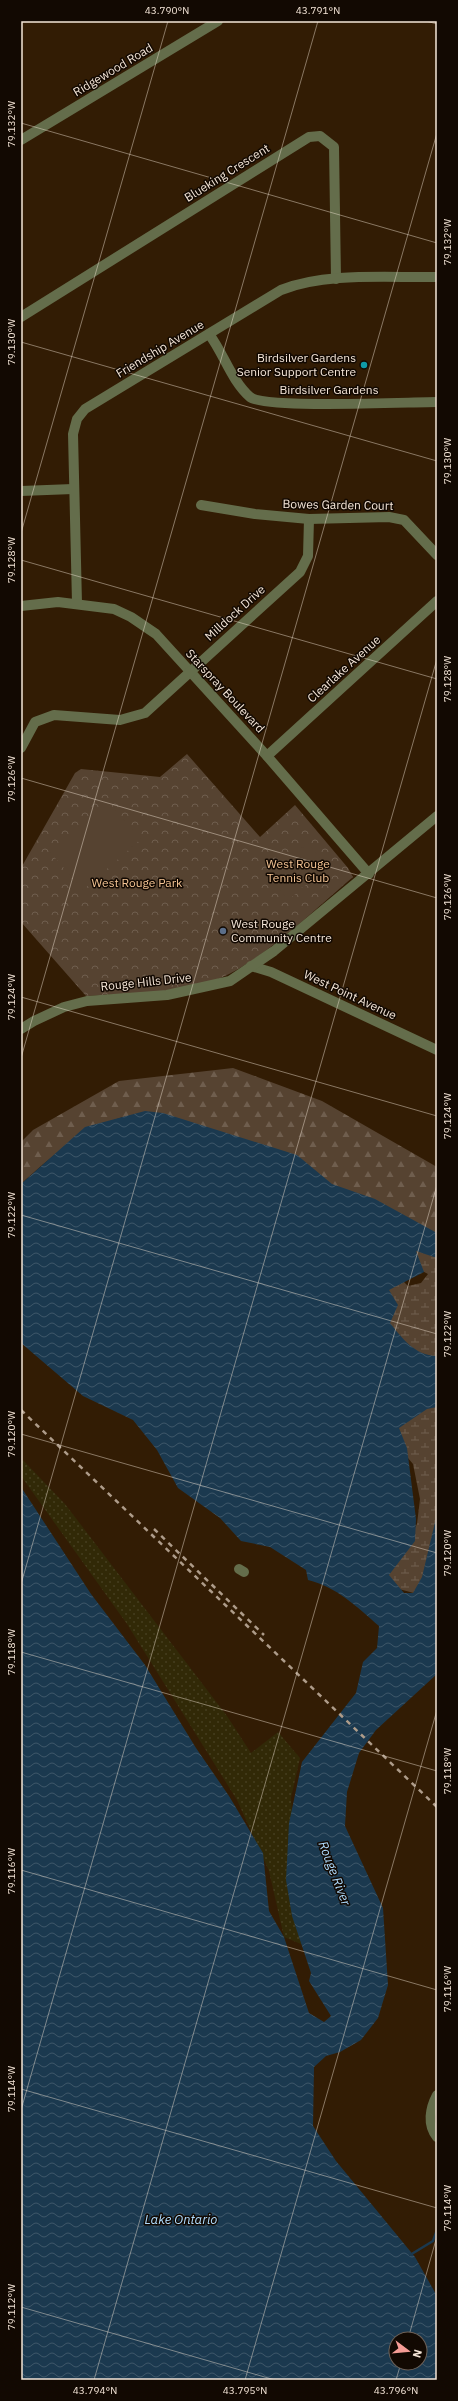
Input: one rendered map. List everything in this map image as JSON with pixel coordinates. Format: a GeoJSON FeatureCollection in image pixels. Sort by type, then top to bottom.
{"type":"FeatureCollection","features":[{"type":"Feature","properties":{"kind":"street","name":"Ridgewood Road"},"geometry":{"type":"LineString","coordinates":[[21,140],[218,21]]}},
{"type":"Feature","properties":{"kind":"street","name":"Blueking Crescent"},"geometry":{"type":"LineString","coordinates":[[21,317],[309,137],[320,136],[334,147],[336,279]]}},
{"type":"Feature","properties":{"kind":"street","name":"Friendship Avenue"},"geometry":{"type":"LineString","coordinates":[[77,603],[73,489],[73,434],[77,419],[85,409],[280,290],[308,281],[437,277]]}},
{"type":"Feature","properties":{"kind":"street","name":"Birdsilver Gardens"},"geometry":{"type":"LineString","coordinates":[[209,334],[239,386],[252,398],[278,404],[437,402]]}},
{"type":"Feature","properties":{"kind":"street"},"geometry":{"type":"LineString","coordinates":[[21,491],[73,489]]}},
{"type":"Feature","properties":{"kind":"street","name":"Bowes Garden Court"},"geometry":{"type":"LineString","coordinates":[[200,505],[255,514],[309,519],[389,517],[404,520],[437,555]]}},
{"type":"Feature","properties":{"kind":"street","name":"Milldock Drive"},"geometry":{"type":"LineString","coordinates":[[21,748],[35,722],[54,714],[120,720],[145,713],[300,572],[308,556],[309,519]]}},
{"type":"Feature","properties":{"kind":"street","name":"Clearlake Avenue"},"geometry":{"type":"LineString","coordinates":[[267,756],[437,601]]}},
{"type":"Feature","properties":{"kind":"street","name":"Starspray Boulevard"},"geometry":{"type":"LineString","coordinates":[[21,606],[43,602],[77,603],[114,609],[132,616],[156,634],[267,756],[369,874]]}},
{"type":"Feature","properties":{"kind":"street","name":"Rouge Hills Drive"},"geometry":{"type":"LineString","coordinates":[[21,1029],[64,1007],[87,1001],[167,995],[197,990],[230,981],[274,951],[369,874],[437,816]]}},
{"type":"Feature","properties":{"kind":"street","name":"West Point Avenue"},"geometry":{"type":"LineString","coordinates":[[251,966],[271,972],[437,1050]]}},
{"type":"Feature","properties":{"kind":"street"},"geometry":{"type":"LineString","coordinates":[[437,2095],[433,2103],[430,2121],[437,2137]]}},
{"type":"Feature","properties":{"kind":"green space","name":"West Rouge Park"},"geometry":{"type":"Polygon","coordinates":[[[187,754],[260,837],[295,805],[348,868],[353,877],[287,934],[251,961],[233,972],[215,980],[184,989],[151,993],[86,996],[21,922],[21,868],[75,773],[81,769],[160,777],[187,754]]]}},
{"type":"Feature","properties":{"kind":"green space"},"geometry":{"type":"Polygon","coordinates":[[[107,801],[141,839],[83,890],[50,852],[107,801]]]}},
{"type":"Feature","properties":{"kind":"green space"},"geometry":{"type":"Polygon","coordinates":[[[308,843],[328,868],[316,877],[297,852],[308,843]]]}},
{"type":"Feature","properties":{"kind":"green space","name":"West Rouge Tennis Club"},"geometry":{"type":"Polygon","coordinates":[[[294,854],[313,879],[302,888],[282,864],[294,854]]]}},
{"type":"Feature","properties":{"kind":"green space"},"geometry":{"type":"Polygon","coordinates":[[[280,866],[299,891],[288,900],[268,875],[280,866]]]}},
{"type":"Feature","properties":{"kind":"green space"},"geometry":{"type":"Polygon","coordinates":[[[233,1068],[322,1101],[437,1167],[437,1236],[144,1114],[123,1117],[93,1129],[67,1145],[21,1184],[21,1142],[33,1130],[119,1081],[233,1068]]]}},
{"type":"Feature","properties":{"kind":"green space"},"geometry":{"type":"Polygon","coordinates":[[[326,1220],[437,1257],[437,1365],[346,1338],[398,1276],[408,1286],[421,1283],[428,1274],[326,1220]]]}},
{"type":"Feature","properties":{"kind":"green space"},"geometry":{"type":"Polygon","coordinates":[[[437,1404],[437,1537],[421,1595],[388,1586],[388,1569],[399,1558],[417,1524],[420,1499],[413,1464],[388,1434],[393,1419],[437,1404]]]}},
{"type":"Feature","properties":{"kind":"sand"},"geometry":{"type":"Polygon","coordinates":[[[21,1458],[65,1504],[227,1716],[251,1753],[278,1732],[300,1758],[291,1798],[296,1858],[313,1949],[284,1937],[269,1871],[237,1800],[127,1624],[21,1476],[21,1458]]]}},
{"type":"Feature","properties":{"kind":"water"},"geometry":{"type":"Polygon","coordinates":[[[145,1111],[163,1113],[297,1155],[332,1184],[375,1199],[437,1233],[437,1258],[416,1251],[424,1272],[389,1290],[398,1305],[390,1323],[415,1349],[422,1353],[437,1356],[437,1407],[427,1409],[399,1428],[407,1448],[416,1519],[415,1541],[389,1575],[404,1593],[413,1593],[422,1577],[437,1514],[437,1674],[376,1730],[359,1753],[347,1792],[345,1826],[383,1908],[388,1985],[378,2018],[361,2040],[340,2052],[326,2056],[314,2067],[313,2126],[336,2161],[415,2257],[437,2296],[437,2380],[21,2380],[21,1487],[91,1594],[145,1665],[196,1748],[229,1796],[263,1853],[269,1911],[284,1937],[309,2013],[324,2022],[331,2016],[309,1981],[311,1973],[292,1916],[286,1880],[289,1823],[302,1762],[356,1693],[363,1662],[377,1648],[379,1626],[346,1598],[328,1587],[308,1580],[306,1570],[270,1547],[241,1541],[220,1518],[178,1488],[157,1450],[133,1420],[83,1396],[21,1343],[21,1184],[85,1127],[145,1111]]]}},
{"type":"Feature","properties":{"kind":"waterway"},"geometry":{"type":"LineString","coordinates":[[410,2255],[433,2241],[437,2230]]}},
{"type":"Feature","properties":{"kind":"railway"},"geometry":{"type":"LineString","coordinates":[[21,1410],[437,1807]]}},
{"type":"Feature","properties":{"kind":"railway"},"geometry":{"type":"LineString","coordinates":[[154,1529],[264,1635]]}},
{"type":"Feature","properties":{"kind":"place","name":"Birdsilver Gardens Senior Support Centre"},"geometry":{"type":"Point","coordinates":[364,365]}},
{"type":"Feature","properties":{"kind":"place","name":"West Rouge Community Centre"},"geometry":{"type":"Point","coordinates":[223,931]}},
{"type":"Feature","properties":{"kind":"water label","name":"Rouge River"},"geometry":{"type":"Point","coordinates":[335,1873]}},
{"type":"Feature","properties":{"kind":"water label","name":"Lake Ontario"},"geometry":{"type":"Point","coordinates":[181,2219]}}]}
